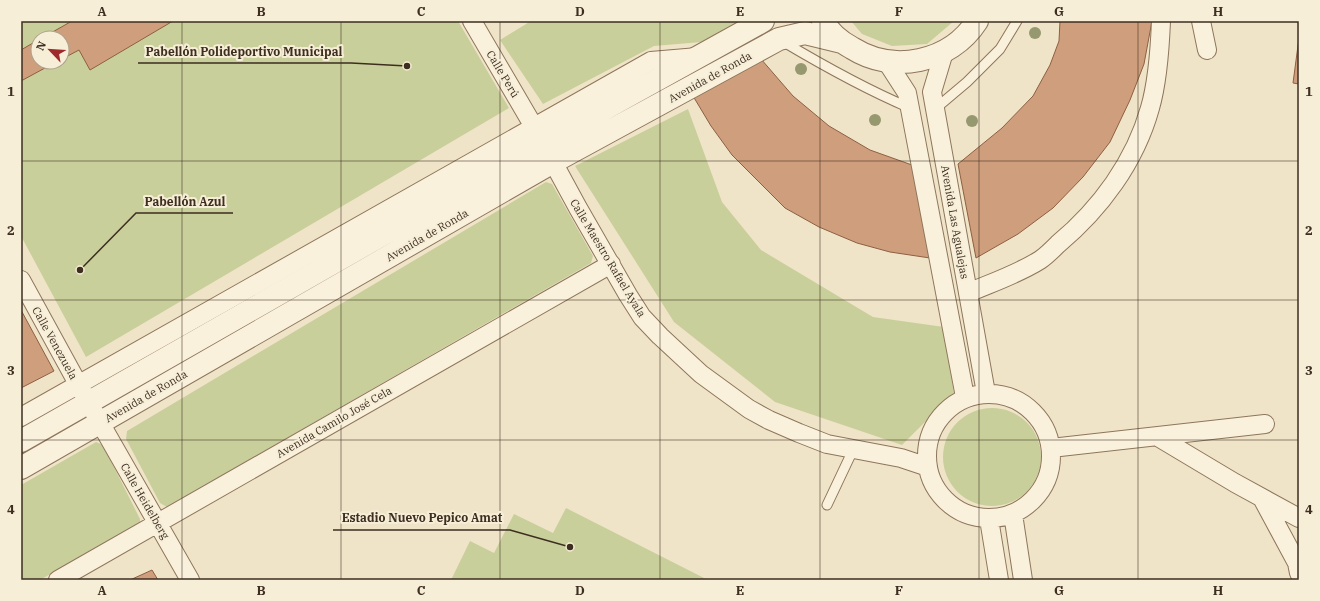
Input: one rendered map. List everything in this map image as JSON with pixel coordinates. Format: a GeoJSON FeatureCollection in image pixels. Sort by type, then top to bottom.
{"type":"FeatureCollection","features":[{"type":"Feature","properties":{"kind":"street","name":"Calle Perú"},"geometry":{"type":"LineString","coordinates":[[472,21],[539,135],[553,162]]}},
{"type":"Feature","properties":{"kind":"street","name":"Avenida de Ronda"},"geometry":{"type":"LineString","coordinates":[[21,441],[83,393],[539,135],[699,57],[763,21]]}},
{"type":"Feature","properties":{"kind":"street"},"geometry":{"type":"LineString","coordinates":[[823,21],[842,42],[863,55],[887,62],[916,62],[944,52],[970,33],[977,21]]}},
{"type":"Feature","properties":{"kind":"street"},"geometry":{"type":"LineString","coordinates":[[968,293],[1008,276],[1040,260],[1078,228],[1097,206],[1131,156],[1150,108],[1160,40],[1161,21]]}},
{"type":"Feature","properties":{"kind":"street"},"geometry":{"type":"LineString","coordinates":[[1201,21],[1207,50]]}},
{"type":"Feature","properties":{"kind":"street","name":"Avenida de Ronda"},"geometry":{"type":"LineString","coordinates":[[21,468],[553,162],[779,39],[805,33],[842,42]]}},
{"type":"Feature","properties":{"kind":"street","name":"Avenida Las Agualejas"},"geometry":{"type":"LineString","coordinates":[[944,52],[932,92],[986,393]]}},
{"type":"Feature","properties":{"kind":"street","name":"Avenida Las Agualejas"},"geometry":{"type":"LineString","coordinates":[[887,62],[908,93],[965,398]]}},
{"type":"Feature","properties":{"kind":"street","name":"Calle Maestro Rafael Ayala"},"geometry":{"type":"LineString","coordinates":[[553,162],[642,317],[701,374],[749,409],[769,420],[820,441],[853,450],[901,458],[928,467]]}},
{"type":"Feature","properties":{"kind":"street","name":"Avenida Camilo José Cela"},"geometry":{"type":"LineString","coordinates":[[58,580],[611,264]]}},
{"type":"Feature","properties":{"kind":"street","name":"Calle Venezuela"},"geometry":{"type":"LineString","coordinates":[[21,280],[100,423]]}},
{"type":"Feature","properties":{"kind":"street","name":"Avenida de Ronda"},"geometry":{"type":"LineString","coordinates":[[21,417],[83,393]]}},
{"type":"Feature","properties":{"kind":"street"},"geometry":{"type":"LineString","coordinates":[[986,393],[1004,395],[1022,402],[1036,414],[1043,425],[1052,448],[1050,468],[1043,488],[1030,503],[1013,514],[989,519],[970,516],[954,508],[940,495],[930,479],[926,461],[928,441],[936,423],[948,408],[965,398],[986,393]]}},
{"type":"Feature","properties":{"kind":"street","name":"Calle Heidelberg"},"geometry":{"type":"LineString","coordinates":[[100,423],[190,580]]}},
{"type":"Feature","properties":{"kind":"street"},"geometry":{"type":"LineString","coordinates":[[1052,448],[1265,424]]}},
{"type":"Feature","properties":{"kind":"street"},"geometry":{"type":"LineString","coordinates":[[1158,437],[1299,518]]}},
{"type":"Feature","properties":{"kind":"street"},"geometry":{"type":"LineString","coordinates":[[1262,498],[1297,563],[1299,572]]}},
{"type":"Feature","properties":{"kind":"street"},"geometry":{"type":"LineString","coordinates":[[1013,514],[1023,580]]}},
{"type":"Feature","properties":{"kind":"street"},"geometry":{"type":"LineString","coordinates":[[989,519],[999,580]]}},
{"type":"Feature","properties":{"kind":"lane"},"geometry":{"type":"LineString","coordinates":[[935,109],[967,82],[1000,49],[1017,21]]}},
{"type":"Feature","properties":{"kind":"lane"},"geometry":{"type":"LineString","coordinates":[[779,39],[827,68],[874,93],[911,108]]}},
{"type":"Feature","properties":{"kind":"lane"},"geometry":{"type":"LineString","coordinates":[[827,505],[853,450]]}},
{"type":"Feature","properties":{"kind":"green space"},"geometry":{"type":"Polygon","coordinates":[[[21,21],[458,21],[509,108],[86,357],[21,236],[21,21]]]}},
{"type":"Feature","properties":{"kind":"green space"},"geometry":{"type":"Polygon","coordinates":[[[531,21],[738,21],[702,42],[654,46],[543,104],[500,40],[531,21]]]}},
{"type":"Feature","properties":{"kind":"green space"},"geometry":{"type":"Polygon","coordinates":[[[851,21],[954,21],[927,44],[892,46],[862,34],[851,21]]]}},
{"type":"Feature","properties":{"kind":"green space"},"geometry":{"type":"Polygon","coordinates":[[[688,109],[722,202],[761,250],[873,317],[944,327],[954,393],[902,445],[775,402],[674,322],[575,166],[688,109]]]}},
{"type":"Feature","properties":{"kind":"green space"},"geometry":{"type":"Polygon","coordinates":[[[546,182],[552,184],[593,256],[591,263],[167,507],[160,503],[126,439],[127,431],[546,182]]]}},
{"type":"Feature","properties":{"kind":"green space"},"geometry":{"type":"Polygon","coordinates":[[[992,408],[1011,412],[1026,423],[1037,438],[1041,457],[1037,476],[1026,491],[1011,502],[992,506],[973,502],[958,491],[947,476],[943,457],[947,438],[958,423],[973,412],[992,408]]]}},
{"type":"Feature","properties":{"kind":"green space"},"geometry":{"type":"Polygon","coordinates":[[[96,442],[103,445],[140,519],[140,523],[40,580],[21,580],[21,485],[96,442]]]}},
{"type":"Feature","properties":{"kind":"green space"},"geometry":{"type":"Polygon","coordinates":[[[566,508],[708,580],[451,580],[470,541],[494,553],[514,514],[553,533],[566,508]]]}},
{"type":"Feature","properties":{"kind":"building"},"geometry":{"type":"Polygon","coordinates":[[[72,21],[173,21],[90,70],[79,50],[70,55],[70,30],[56,30],[72,21]]]}},
{"type":"Feature","properties":{"kind":"building"},"geometry":{"type":"Polygon","coordinates":[[[1060,21],[1152,21],[1144,64],[1130,100],[1110,142],[1083,177],[1053,208],[1018,234],[976,258],[958,164],[1002,128],[1033,96],[1050,65],[1059,41],[1060,21]]]}},
{"type":"Feature","properties":{"kind":"building"},"geometry":{"type":"Polygon","coordinates":[[[1299,38],[1299,84],[1293,83],[1299,38]]]}},
{"type":"Feature","properties":{"kind":"building"},"geometry":{"type":"Polygon","coordinates":[[[30,45],[30,70],[41,70],[21,81],[21,50],[30,45]]]}},
{"type":"Feature","properties":{"kind":"building"},"geometry":{"type":"Polygon","coordinates":[[[761,59],[793,96],[829,126],[870,150],[912,165],[930,258],[890,252],[857,243],[819,227],[785,208],[732,155],[711,126],[693,96],[761,59]]]}},
{"type":"Feature","properties":{"kind":"building"},"geometry":{"type":"Polygon","coordinates":[[[21,310],[54,371],[21,388],[21,310]]]}},
{"type":"Feature","properties":{"kind":"building"},"geometry":{"type":"Polygon","coordinates":[[[152,570],[158,580],[130,580],[152,570]]]}},
{"type":"Feature","properties":{"kind":"place","name":"Pabellón Polideportivo Municipal"},"geometry":{"type":"Point","coordinates":[407,66]}},
{"type":"Feature","properties":{"kind":"place","name":"Pabellón Azul"},"geometry":{"type":"Point","coordinates":[80,270]}},
{"type":"Feature","properties":{"kind":"place","name":"Estadio Nuevo Pepico Amat"},"geometry":{"type":"Point","coordinates":[570,547]}}]}
